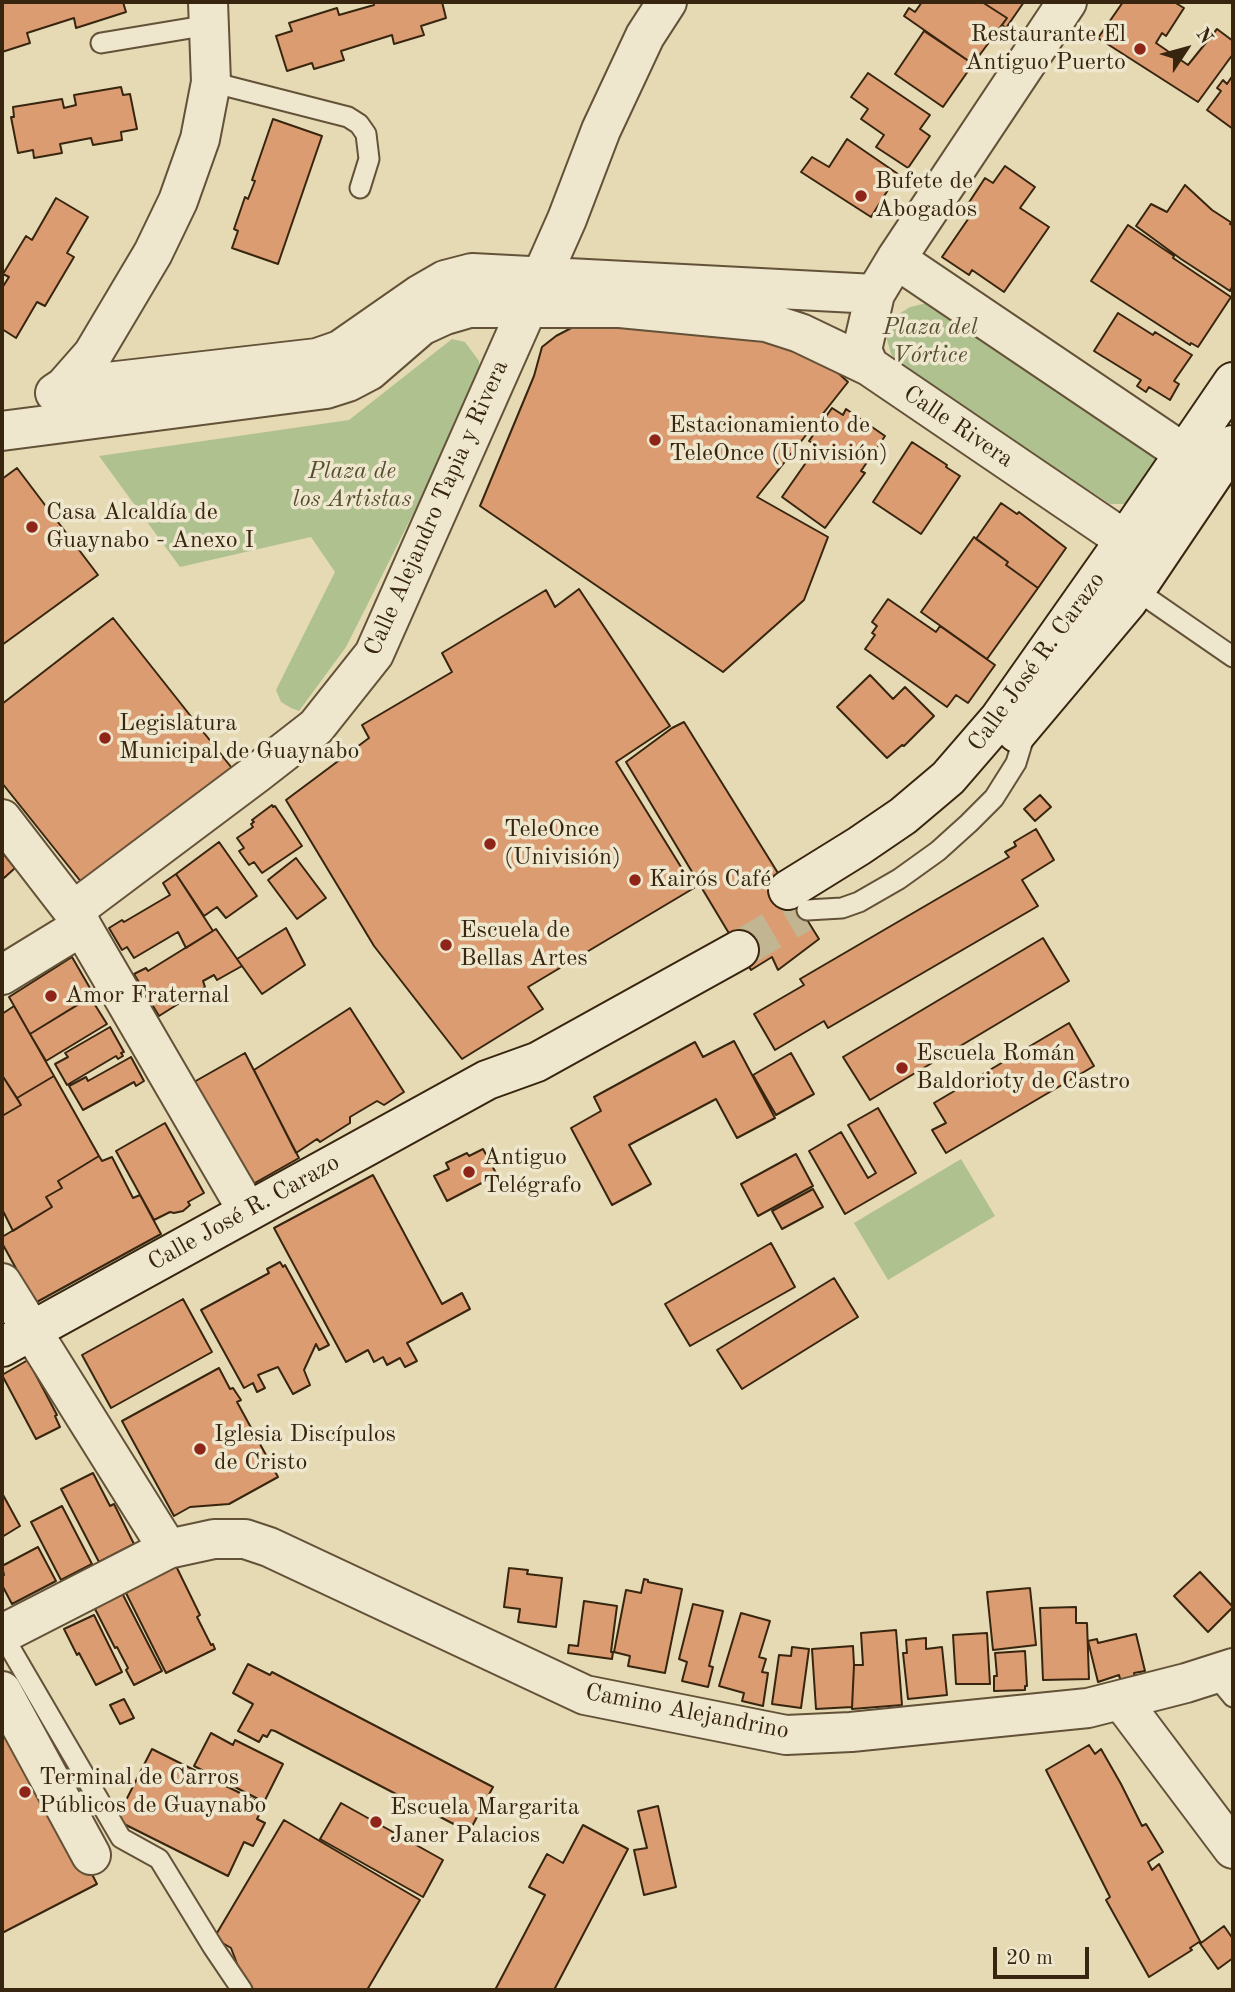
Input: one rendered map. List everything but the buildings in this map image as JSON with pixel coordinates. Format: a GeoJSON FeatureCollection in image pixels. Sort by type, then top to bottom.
{"type":"FeatureCollection","features":[{"type":"Feature","properties":{"kind":"street","name":"Calle Alejandro Tapia y Rivera"},"geometry":{"type":"LineString","coordinates":[[2,975],[78,918],[316,727],[374,654],[566,219],[607,118],[645,36],[667,2]]}},
{"type":"Feature","properties":{"kind":"street"},"geometry":{"type":"LineString","coordinates":[[869,366],[862,350],[875,294],[1068,2]]}},
{"type":"Feature","properties":{"kind":"street"},"geometry":{"type":"LineString","coordinates":[[2,431],[64,387],[93,354],[153,253],[178,201],[200,139],[211,82],[214,9]]}},
{"type":"Feature","properties":{"kind":"street"},"geometry":{"type":"LineString","coordinates":[[896,259],[1211,457]]}},
{"type":"Feature","properties":{"kind":"street"},"geometry":{"type":"LineString","coordinates":[[64,387],[317,358],[340,350],[445,280],[472,273],[533,293]]}},
{"type":"Feature","properties":{"kind":"street"},"geometry":{"type":"LineString","coordinates":[[2,431],[326,389],[369,371],[421,326],[445,315],[533,293],[795,289],[875,294]]}},
{"type":"Feature","properties":{"kind":"street","name":"Calle Rivera"},"geometry":{"type":"LineString","coordinates":[[533,293],[620,308],[766,322],[800,333],[869,366],[1139,564]]}},
{"type":"Feature","properties":{"kind":"street","name":"Calle José R. Carazo"},"geometry":{"type":"LineString","coordinates":[[1139,564],[948,778],[903,816],[870,839],[799,904],[915,840],[977,780],[1029,719],[1139,564],[1211,457],[1233,382]]}},
{"type":"Feature","properties":{"kind":"street"},"geometry":{"type":"LineString","coordinates":[[2,819],[78,918],[247,1210]]}},
{"type":"Feature","properties":{"kind":"street","name":"Calle José R. Carazo"},"geometry":{"type":"LineString","coordinates":[[17,1339],[487,1080],[527,1045],[732,939]]}},
{"type":"Feature","properties":{"kind":"street"},"geometry":{"type":"LineString","coordinates":[[2,1283],[17,1339],[167,1549]]}},
{"type":"Feature","properties":{"kind":"street","name":"Camino Alejandrino"},"geometry":{"type":"LineString","coordinates":[[2,1634],[167,1549],[214,1539],[245,1539],[269,1547],[585,1695],[786,1735],[852,1732],[1075,1710],[1227,1680]]}},
{"type":"Feature","properties":{"kind":"street"},"geometry":{"type":"LineString","coordinates":[[2,1691],[91,1855]]}},
{"type":"Feature","properties":{"kind":"street"},"geometry":{"type":"LineString","coordinates":[[1121,1700],[1233,1849]]}},
{"type":"Feature","properties":{"kind":"lane"},"geometry":{"type":"LineString","coordinates":[[101,43],[214,9]]}},
{"type":"Feature","properties":{"kind":"lane"},"geometry":{"type":"LineString","coordinates":[[211,82],[348,117],[359,124],[366,134],[369,159],[360,187]]}},
{"type":"Feature","properties":{"kind":"lane"},"geometry":{"type":"LineString","coordinates":[[1139,564],[1233,657]]}},
{"type":"Feature","properties":{"kind":"lane"},"geometry":{"type":"LineString","coordinates":[[2,1634],[121,1838],[159,1859],[242,1990]]}},
{"type":"Feature","properties":{"kind":"green space","name":"Plaza del Vórtice"},"geometry":{"type":"Polygon","coordinates":[[[927,303],[1156,458],[1156,474],[1143,496],[1126,504],[1110,504],[900,366],[891,354],[886,336],[894,317],[910,307],[927,303]]]}},
{"type":"Feature","properties":{"kind":"green space","name":"Plaza de los Artistas"},"geometry":{"type":"Polygon","coordinates":[[[452,339],[465,342],[479,361],[480,374],[471,399],[346,647],[299,711],[291,708],[281,702],[276,690],[335,572],[311,537],[180,567],[99,456],[349,420],[452,339]]]}},
{"type":"Feature","properties":{"kind":"green space"},"geometry":{"type":"Polygon","coordinates":[[[961,1159],[995,1216],[888,1280],[854,1223],[961,1159]]]}},
{"type":"Feature","properties":{"kind":"tunnel"},"geometry":{"type":"LineString","coordinates":[[739,950],[802,913]]}},
{"type":"Feature","properties":{"kind":"place","name":"Restaurante El Antiguo Puerto"},"geometry":{"type":"Point","coordinates":[1140,49]}},
{"type":"Feature","properties":{"kind":"place","name":"Bufete de Abogados"},"geometry":{"type":"Point","coordinates":[861,196]}},
{"type":"Feature","properties":{"kind":"place","name":"Estacionamiento de TeleOnce (Univisión)"},"geometry":{"type":"Point","coordinates":[655,440]}},
{"type":"Feature","properties":{"kind":"place","name":"Casa Alcaldía de Guaynabo - Anexo I"},"geometry":{"type":"Point","coordinates":[32,527]}},
{"type":"Feature","properties":{"kind":"place","name":"Legislatura Municipal de Guaynabo"},"geometry":{"type":"Point","coordinates":[105,738]}},
{"type":"Feature","properties":{"kind":"place","name":"TeleOnce (Univisión)"},"geometry":{"type":"Point","coordinates":[490,844]}},
{"type":"Feature","properties":{"kind":"place","name":"Kairós Café"},"geometry":{"type":"Point","coordinates":[635,880]}},
{"type":"Feature","properties":{"kind":"place","name":"Escuela de Bellas Artes"},"geometry":{"type":"Point","coordinates":[446,945]}},
{"type":"Feature","properties":{"kind":"place","name":"Amor Fraternal"},"geometry":{"type":"Point","coordinates":[51,996]}},
{"type":"Feature","properties":{"kind":"place","name":"Escuela Román Baldorioty de Castro"},"geometry":{"type":"Point","coordinates":[902,1068]}},
{"type":"Feature","properties":{"kind":"place","name":"Antiguo Telégrafo"},"geometry":{"type":"Point","coordinates":[469,1172]}},
{"type":"Feature","properties":{"kind":"place","name":"Iglesia Discípulos de Cristo"},"geometry":{"type":"Point","coordinates":[200,1449]}},
{"type":"Feature","properties":{"kind":"place","name":"Terminal de Carros Públicos de Guaynabo"},"geometry":{"type":"Point","coordinates":[25,1792]}},
{"type":"Feature","properties":{"kind":"place","name":"Escuela Margarita Janer Palacios"},"geometry":{"type":"Point","coordinates":[376,1822]}}]}
